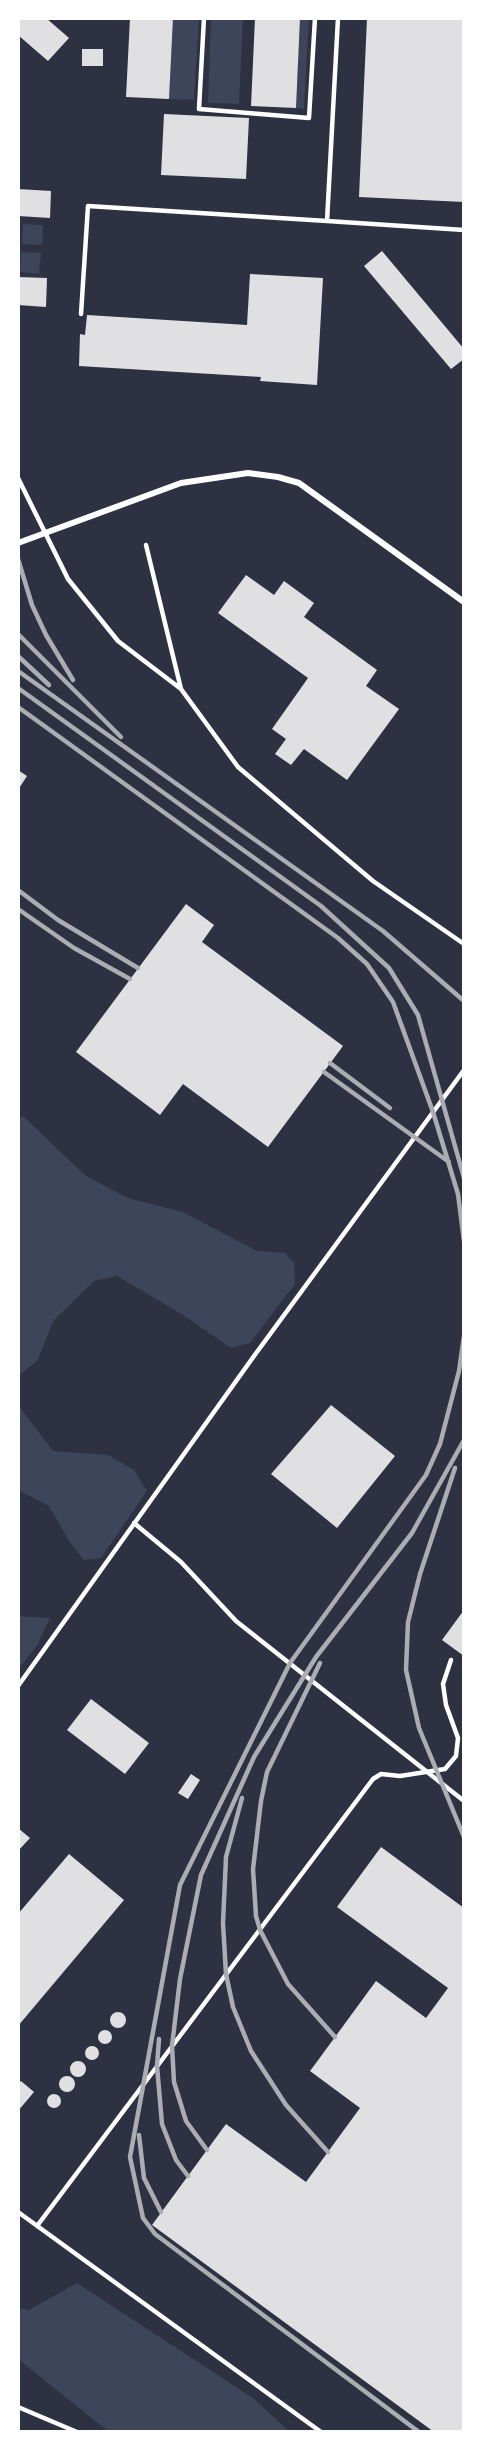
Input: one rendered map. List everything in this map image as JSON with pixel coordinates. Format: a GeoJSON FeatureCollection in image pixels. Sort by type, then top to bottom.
{"type":"FeatureCollection","features":[{"type":"Feature","properties":{"kind":"street"},"geometry":{"type":"LineString","coordinates":[[18,543],[181,483],[248,473],[278,477],[299,483],[464,602]]}},
{"type":"Feature","properties":{"kind":"lane"},"geometry":{"type":"LineString","coordinates":[[204,18],[199,109],[309,118],[315,18]]}},
{"type":"Feature","properties":{"kind":"lane"},"geometry":{"type":"LineString","coordinates":[[327,221],[338,18]]}},
{"type":"Feature","properties":{"kind":"lane"},"geometry":{"type":"LineString","coordinates":[[81,314],[88,206],[464,230]]}},
{"type":"Feature","properties":{"kind":"lane"},"geometry":{"type":"LineString","coordinates":[[18,478],[68,579],[118,641],[181,689],[238,767],[373,881],[464,944]]}},
{"type":"Feature","properties":{"kind":"lane"},"geometry":{"type":"LineString","coordinates":[[147,545],[181,689]]}},
{"type":"Feature","properties":{"kind":"lane"},"geometry":{"type":"LineString","coordinates":[[18,1686],[464,1070]]}},
{"type":"Feature","properties":{"kind":"lane"},"geometry":{"type":"LineString","coordinates":[[134,1523],[181,1562],[236,1621],[464,1801]]}},
{"type":"Feature","properties":{"kind":"lane"},"geometry":{"type":"LineString","coordinates":[[37,2226],[373,1779],[381,1774],[400,1776],[446,1769],[456,1756],[458,1738],[446,1705],[443,1684],[451,1660]]}},
{"type":"Feature","properties":{"kind":"lane"},"geometry":{"type":"LineString","coordinates":[[18,2212],[321,2432]]}},
{"type":"Feature","properties":{"kind":"lane"},"geometry":{"type":"LineString","coordinates":[[18,2407],[77,2432]]}},
{"type":"Feature","properties":{"kind":"shaded area"},"geometry":{"type":"Polygon","coordinates":[[[173,18],[199,18],[194,100],[169,99],[173,18]]]}},
{"type":"Feature","properties":{"kind":"shaded area"},"geometry":{"type":"Polygon","coordinates":[[[211,18],[243,18],[239,104],[208,103],[211,18]]]}},
{"type":"Feature","properties":{"kind":"shaded area"},"geometry":{"type":"Polygon","coordinates":[[[300,18],[309,18],[304,109],[296,108],[300,18]]]}},
{"type":"Feature","properties":{"kind":"shaded area"},"geometry":{"type":"Polygon","coordinates":[[[23,224],[43,225],[42,245],[22,244],[23,224]]]}},
{"type":"Feature","properties":{"kind":"shaded area"},"geometry":{"type":"Polygon","coordinates":[[[21,252],[41,253],[39,274],[20,272],[21,252]]]}},
{"type":"Feature","properties":{"kind":"shaded area"},"geometry":{"type":"Polygon","coordinates":[[[18,1117],[24,1117],[86,1176],[128,1198],[183,1212],[257,1251],[285,1253],[294,1263],[295,1284],[250,1343],[231,1348],[183,1315],[117,1276],[94,1281],[54,1320],[37,1361],[18,1376],[18,1117]]]}},
{"type":"Feature","properties":{"kind":"shaded area"},"geometry":{"type":"Polygon","coordinates":[[[18,1405],[53,1451],[108,1455],[134,1470],[147,1491],[101,1558],[84,1560],[69,1541],[49,1506],[18,1490],[18,1405]]]}},
{"type":"Feature","properties":{"kind":"shaded area"},"geometry":{"type":"Polygon","coordinates":[[[18,1616],[50,1618],[38,1644],[18,1670],[18,1616]]]}},
{"type":"Feature","properties":{"kind":"shaded area"},"geometry":{"type":"Polygon","coordinates":[[[77,2283],[253,2398],[290,2432],[109,2432],[18,2359],[18,2308],[29,2310],[77,2283]]]}},
{"type":"Feature","properties":{"kind":"building"},"geometry":{"type":"Polygon","coordinates":[[[18,18],[46,18],[69,38],[48,61],[18,35],[18,18]]]}},
{"type":"Feature","properties":{"kind":"building"},"geometry":{"type":"Polygon","coordinates":[[[130,18],[173,18],[169,99],[126,97],[130,18]]]}},
{"type":"Feature","properties":{"kind":"building"},"geometry":{"type":"Polygon","coordinates":[[[255,18],[300,18],[296,108],[251,106],[255,18]]]}},
{"type":"Feature","properties":{"kind":"building"},"geometry":{"type":"Polygon","coordinates":[[[367,18],[464,18],[464,202],[359,197],[367,18]]]}},
{"type":"Feature","properties":{"kind":"building"},"geometry":{"type":"Polygon","coordinates":[[[82,49],[103,49],[103,66],[82,66],[82,49]]]}},
{"type":"Feature","properties":{"kind":"building"},"geometry":{"type":"Polygon","coordinates":[[[164,114],[249,118],[246,179],[161,175],[164,114]]]}},
{"type":"Feature","properties":{"kind":"building"},"geometry":{"type":"Polygon","coordinates":[[[18,189],[51,191],[50,218],[18,216],[18,189]]]}},
{"type":"Feature","properties":{"kind":"building"},"geometry":{"type":"Polygon","coordinates":[[[382,251],[464,349],[464,359],[451,369],[364,266],[382,251]]]}},
{"type":"Feature","properties":{"kind":"building"},"geometry":{"type":"Polygon","coordinates":[[[250,274],[323,278],[317,385],[260,381],[261,377],[79,366],[80,334],[85,335],[87,315],[247,325],[250,274]]]}},
{"type":"Feature","properties":{"kind":"building"},"geometry":{"type":"Polygon","coordinates":[[[18,277],[47,278],[46,307],[18,305],[18,277]]]}},
{"type":"Feature","properties":{"kind":"building"},"geometry":{"type":"Polygon","coordinates":[[[246,575],[274,595],[284,581],[314,603],[304,617],[377,670],[366,686],[399,709],[347,780],[304,749],[291,765],[275,754],[286,739],[272,729],[308,678],[218,613],[246,575]]]}},
{"type":"Feature","properties":{"kind":"building"},"geometry":{"type":"Polygon","coordinates":[[[18,770],[27,776],[18,790],[18,770]]]}},
{"type":"Feature","properties":{"kind":"building"},"geometry":{"type":"Polygon","coordinates":[[[186,904],[214,925],[202,942],[343,1046],[268,1147],[183,1084],[160,1115],[76,1052],[186,904]]]}},
{"type":"Feature","properties":{"kind":"building"},"geometry":{"type":"Polygon","coordinates":[[[331,1405],[395,1456],[337,1528],[271,1474],[331,1405]]]}},
{"type":"Feature","properties":{"kind":"building"},"geometry":{"type":"Polygon","coordinates":[[[464,1610],[464,1656],[442,1640],[464,1610]]]}},
{"type":"Feature","properties":{"kind":"building"},"geometry":{"type":"Polygon","coordinates":[[[91,1699],[149,1743],[125,1774],[67,1730],[91,1699]]]}},
{"type":"Feature","properties":{"kind":"building"},"geometry":{"type":"Polygon","coordinates":[[[191,1774],[200,1780],[188,1799],[178,1793],[191,1774]]]}},
{"type":"Feature","properties":{"kind":"building"},"geometry":{"type":"Polygon","coordinates":[[[18,1828],[30,1838],[18,1851],[18,1828]]]}},
{"type":"Feature","properties":{"kind":"building"},"geometry":{"type":"Polygon","coordinates":[[[381,1847],[464,1908],[464,2432],[434,2432],[152,2225],[226,2124],[306,2182],[360,2108],[310,2071],[376,1981],[426,2018],[448,1988],[337,1907],[381,1847]]]}},
{"type":"Feature","properties":{"kind":"building"},"geometry":{"type":"Polygon","coordinates":[[[69,1854],[124,1900],[18,2026],[18,1914],[69,1854]]]}},
{"type":"Feature","properties":{"kind":"building"},"geometry":{"type":"Polygon","coordinates":[[[118,2012],[126,2020],[118,2028],[110,2020],[118,2012]]]}},
{"type":"Feature","properties":{"kind":"building"},"geometry":{"type":"Polygon","coordinates":[[[102,2030],[108,2030],[112,2037],[108,2044],[102,2044],[98,2040],[98,2034],[102,2030]]]}},
{"type":"Feature","properties":{"kind":"building"},"geometry":{"type":"Polygon","coordinates":[[[89,2046],[95,2046],[99,2053],[95,2060],[89,2060],[85,2056],[85,2050],[89,2046]]]}},
{"type":"Feature","properties":{"kind":"building"},"geometry":{"type":"Polygon","coordinates":[[[78,2061],[86,2069],[78,2077],[70,2069],[78,2061]]]}},
{"type":"Feature","properties":{"kind":"building"},"geometry":{"type":"Polygon","coordinates":[[[67,2076],[75,2084],[67,2092],[59,2084],[67,2076]]]}},
{"type":"Feature","properties":{"kind":"building"},"geometry":{"type":"Polygon","coordinates":[[[21,2081],[34,2092],[18,2111],[18,2084],[21,2081]]]}},
{"type":"Feature","properties":{"kind":"building"},"geometry":{"type":"Polygon","coordinates":[[[51,2094],[57,2094],[61,2101],[57,2108],[51,2108],[47,2104],[47,2098],[51,2094]]]}},
{"type":"Feature","properties":{"kind":"railway"},"geometry":{"type":"LineString","coordinates":[[18,559],[32,605],[46,635],[73,680]]}},
{"type":"Feature","properties":{"kind":"railway"},"geometry":{"type":"LineString","coordinates":[[18,634],[121,737]]}},
{"type":"Feature","properties":{"kind":"railway"},"geometry":{"type":"LineString","coordinates":[[18,656],[49,685]]}},
{"type":"Feature","properties":{"kind":"railway"},"geometry":{"type":"LineString","coordinates":[[18,671],[383,931],[464,1001]]}},
{"type":"Feature","properties":{"kind":"railway"},"geometry":{"type":"LineString","coordinates":[[18,688],[321,906],[389,968],[418,1015],[464,1178]]}},
{"type":"Feature","properties":{"kind":"railway"},"geometry":{"type":"LineString","coordinates":[[18,707],[338,938],[367,964],[393,1002],[433,1112],[458,1194],[464,1241]]}},
{"type":"Feature","properties":{"kind":"railway"},"geometry":{"type":"LineString","coordinates":[[18,890],[58,920],[138,968]]}},
{"type":"Feature","properties":{"kind":"railway"},"geometry":{"type":"LineString","coordinates":[[18,909],[74,948],[130,979]]}},
{"type":"Feature","properties":{"kind":"railway"},"geometry":{"type":"LineString","coordinates":[[330,1063],[390,1108]]}},
{"type":"Feature","properties":{"kind":"railway"},"geometry":{"type":"LineString","coordinates":[[324,1072],[449,1162]]}},
{"type":"Feature","properties":{"kind":"railway"},"geometry":{"type":"LineString","coordinates":[[419,2432],[155,2234],[143,2218],[130,2157],[180,1885],[290,1663],[426,1475],[440,1444],[459,1371],[464,1336]]}},
{"type":"Feature","properties":{"kind":"railway"},"geometry":{"type":"LineString","coordinates":[[207,2150],[186,2121],[174,2082],[172,2046],[180,1979],[201,1875],[254,1757],[316,1657],[412,1533],[464,1440]]}},
{"type":"Feature","properties":{"kind":"railway"},"geometry":{"type":"LineString","coordinates":[[455,1468],[420,1574],[408,1622],[406,1670],[419,1728],[464,1837]]}},
{"type":"Feature","properties":{"kind":"railway"},"geometry":{"type":"LineString","coordinates":[[320,1663],[267,1772],[253,1869],[256,1916],[260,1930],[288,1984],[335,2037]]}},
{"type":"Feature","properties":{"kind":"railway"},"geometry":{"type":"LineString","coordinates":[[242,1798],[226,1857],[223,1923],[226,1974],[233,2007],[251,2051],[286,2105],[328,2152]]}},
{"type":"Feature","properties":{"kind":"railway"},"geometry":{"type":"LineString","coordinates":[[159,2039],[157,2066],[162,2124],[176,2160],[188,2176]]}},
{"type":"Feature","properties":{"kind":"railway"},"geometry":{"type":"LineString","coordinates":[[139,2135],[144,2178],[161,2212]]}}]}
